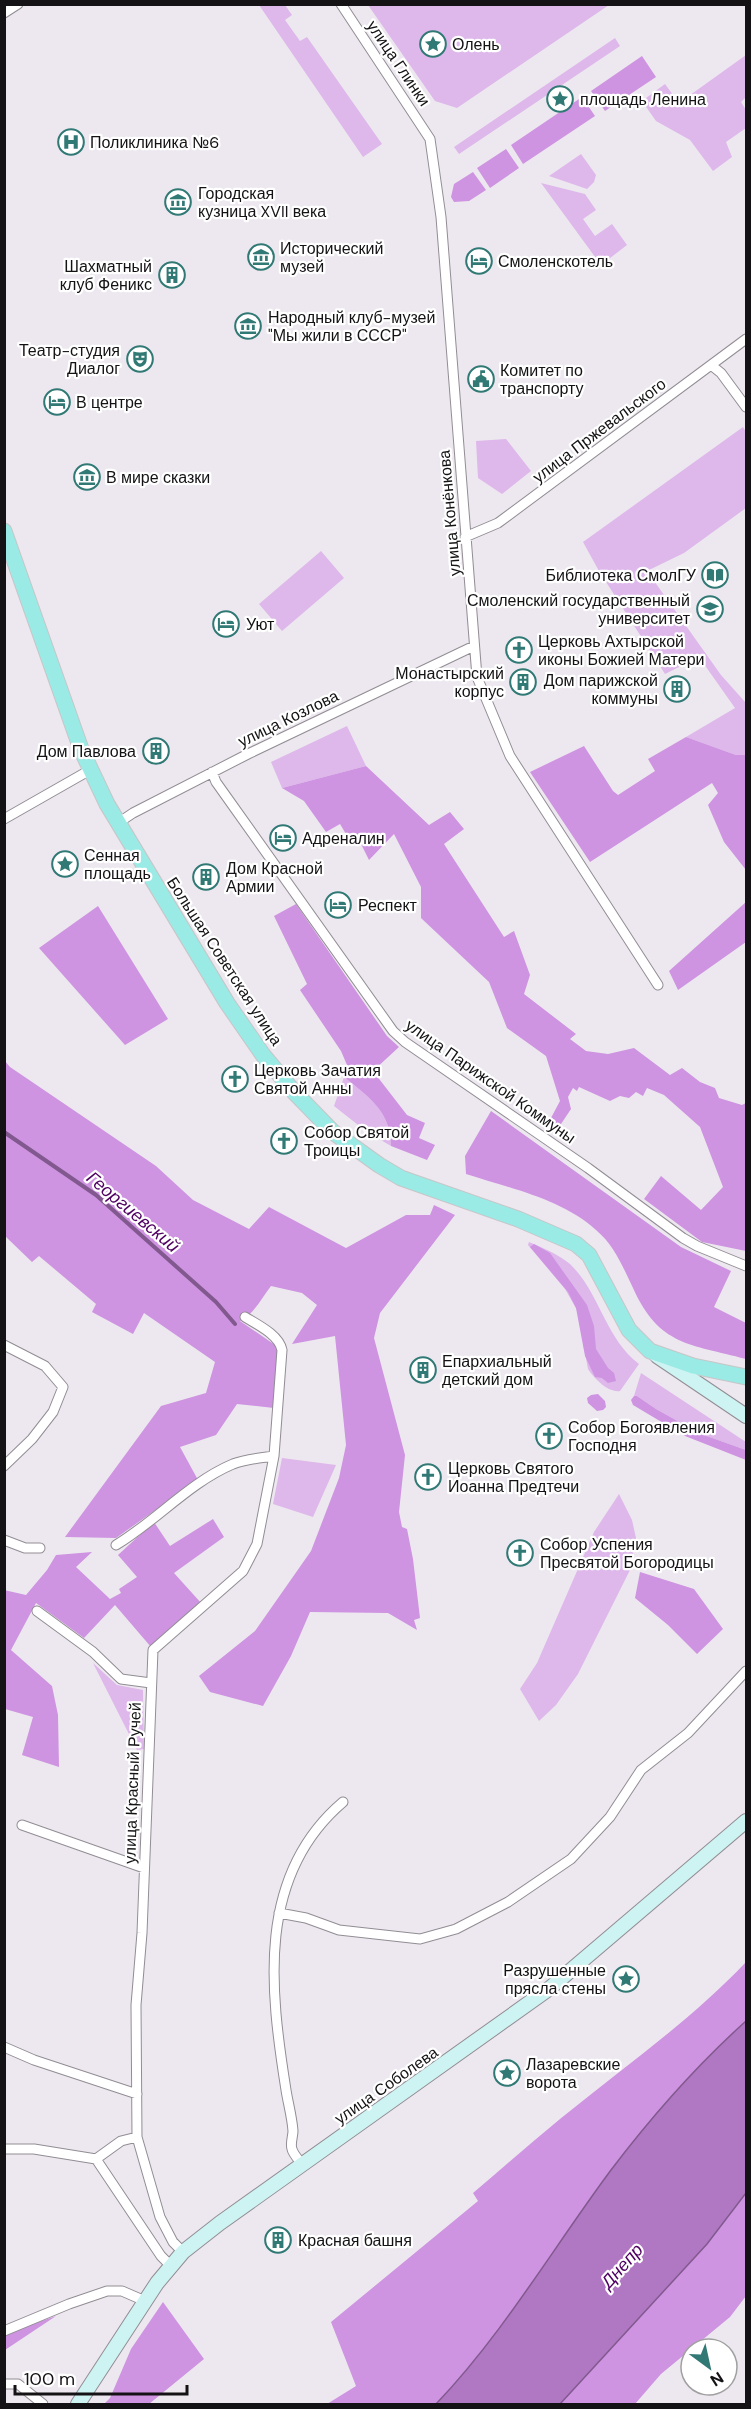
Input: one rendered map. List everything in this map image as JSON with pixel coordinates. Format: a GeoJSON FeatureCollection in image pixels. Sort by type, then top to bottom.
{"type":"FeatureCollection","features":[{"type":"Feature","properties":{"kind":"main road","name":"Большая Советская улица"},"geometry":{"type":"LineString","coordinates":[[4,531],[90,770],[118,823],[231,1009],[263,1055],[316,1117],[371,1160],[401,1178],[518,1219],[576,1244],[589,1255],[629,1330],[650,1351],[693,1366],[747,1377]]}},
{"type":"Feature","properties":{"kind":"main road"},"geometry":{"type":"LineString","coordinates":[[650,1351],[747,1416]]}},
{"type":"Feature","properties":{"kind":"main road","name":"улица Соболева"},"geometry":{"type":"LineString","coordinates":[[78,2404],[145,2301],[183,2252],[302,2164],[550,1988],[747,1821]]}},
{"type":"Feature","properties":{"kind":"street"},"geometry":{"type":"LineString","coordinates":[[4,14],[18,4]]}},
{"type":"Feature","properties":{"kind":"street","name":"улица Глинки"},"geometry":{"type":"LineString","coordinates":[[341,4],[430,139]]}},
{"type":"Feature","properties":{"kind":"street","name":"улица Конёнкова"},"geometry":{"type":"LineString","coordinates":[[430,139],[441,217],[477,677],[510,756],[658,985]]}},
{"type":"Feature","properties":{"kind":"street","name":"улица Пржевальского"},"geometry":{"type":"LineString","coordinates":[[465,537],[498,523],[747,339]]}},
{"type":"Feature","properties":{"kind":"street"},"geometry":{"type":"LineString","coordinates":[[711,365],[721,373],[747,406]]}},
{"type":"Feature","properties":{"kind":"street","name":"улица Козлова"},"geometry":{"type":"LineString","coordinates":[[118,823],[212,772],[474,646]]}},
{"type":"Feature","properties":{"kind":"street"},"geometry":{"type":"LineString","coordinates":[[4,819],[90,770]]}},
{"type":"Feature","properties":{"kind":"street","name":"улица Парижской Коммуны"},"geometry":{"type":"LineString","coordinates":[[212,772],[216,782],[393,1031],[405,1042],[588,1168],[683,1238],[747,1266]]}},
{"type":"Feature","properties":{"kind":"street","name":"улица Красный Ручей"},"geometry":{"type":"LineString","coordinates":[[183,2252],[173,2242],[160,2217],[137,2137],[136,2005],[142,1933],[153,1650],[243,1571],[257,1544],[274,1456],[282,1350],[281,1345],[273,1336],[245,1317]]}},
{"type":"Feature","properties":{"kind":"street"},"geometry":{"type":"LineString","coordinates":[[4,1345],[45,1366],[63,1387],[53,1412],[32,1439],[4,1466]]}},
{"type":"Feature","properties":{"kind":"street"},"geometry":{"type":"LineString","coordinates":[[116,1545],[138,1532],[215,1474],[236,1463],[274,1456]]}},
{"type":"Feature","properties":{"kind":"street"},"geometry":{"type":"LineString","coordinates":[[4,1540],[26,1548],[40,1548]]}},
{"type":"Feature","properties":{"kind":"street"},"geometry":{"type":"LineString","coordinates":[[37,1611],[93,1652],[121,1679],[151,1683]]}},
{"type":"Feature","properties":{"kind":"street"},"geometry":{"type":"LineString","coordinates":[[279,1913],[306,1918],[339,1930],[420,1939],[456,1929],[508,1902],[571,1859],[610,1817],[641,1770],[688,1733],[747,1671]]}},
{"type":"Feature","properties":{"kind":"street"},"geometry":{"type":"LineString","coordinates":[[302,2164],[292,2149],[293,2130],[276,2028],[274,1967],[279,1913],[291,1868],[312,1833],[343,1802]]}},
{"type":"Feature","properties":{"kind":"street"},"geometry":{"type":"LineString","coordinates":[[22,1825],[144,1868]]}},
{"type":"Feature","properties":{"kind":"street"},"geometry":{"type":"LineString","coordinates":[[4,2047],[34,2060],[137,2094]]}},
{"type":"Feature","properties":{"kind":"street"},"geometry":{"type":"LineString","coordinates":[[4,2149],[34,2149],[96,2159],[121,2141],[137,2137]]}},
{"type":"Feature","properties":{"kind":"street"},"geometry":{"type":"LineString","coordinates":[[96,2159],[161,2256],[171,2266]]}},
{"type":"Feature","properties":{"kind":"street"},"geometry":{"type":"LineString","coordinates":[[4,2331],[107,2291],[122,2291],[145,2301]]}},
{"type":"Feature","properties":{"kind":"street"},"geometry":{"type":"LineString","coordinates":[[4,2384],[18,2384],[43,2404]]}},
{"type":"Feature","properties":{"kind":"shaded area"},"geometry":{"type":"Polygon","coordinates":[[[259,5],[285,5],[292,15],[285,20],[300,41],[307,37],[382,144],[363,157],[259,5]]]}},
{"type":"Feature","properties":{"kind":"shaded area"},"geometry":{"type":"Polygon","coordinates":[[[368,5],[609,5],[457,108],[435,101],[368,5]]]}},
{"type":"Feature","properties":{"kind":"shaded area"},"geometry":{"type":"Polygon","coordinates":[[[615,38],[620,46],[459,154],[454,147],[615,38]]]}},
{"type":"Feature","properties":{"kind":"shaded area"},"geometry":{"type":"Polygon","coordinates":[[[746,55],[746,97],[741,102],[746,110],[746,128],[726,142],[732,157],[713,171],[690,140],[656,121],[642,101],[665,84],[679,103],[746,55]]]}},
{"type":"Feature","properties":{"kind":"shaded area"},"geometry":{"type":"Polygon","coordinates":[[[642,56],[656,77],[605,111],[591,91],[642,56]]]}},
{"type":"Feature","properties":{"kind":"shaded area"},"geometry":{"type":"Polygon","coordinates":[[[582,97],[595,116],[523,164],[511,145],[582,97]]]}},
{"type":"Feature","properties":{"kind":"shaded area"},"geometry":{"type":"Polygon","coordinates":[[[506,149],[519,168],[490,188],[477,168],[506,149]]]}},
{"type":"Feature","properties":{"kind":"shaded area"},"geometry":{"type":"Polygon","coordinates":[[[581,154],[596,175],[594,182],[587,189],[549,176],[581,154]]]}},
{"type":"Feature","properties":{"kind":"shaded area"},"geometry":{"type":"Polygon","coordinates":[[[473,172],[486,190],[469,201],[454,202],[451,197],[454,184],[473,172]]]}},
{"type":"Feature","properties":{"kind":"shaded area"},"geometry":{"type":"Polygon","coordinates":[[[541,183],[585,194],[596,210],[583,219],[595,236],[612,224],[627,245],[601,265],[541,183]]]}},
{"type":"Feature","properties":{"kind":"shaded area"},"geometry":{"type":"Polygon","coordinates":[[[743,427],[746,432],[746,508],[684,553],[647,571],[721,675],[746,703],[746,755],[736,755],[686,737],[735,708],[699,657],[665,674],[583,542],[743,427]]]}},
{"type":"Feature","properties":{"kind":"shaded area"},"geometry":{"type":"Polygon","coordinates":[[[506,439],[531,471],[502,494],[478,478],[476,441],[506,439]]]}},
{"type":"Feature","properties":{"kind":"shaded area"},"geometry":{"type":"Polygon","coordinates":[[[321,551],[344,578],[282,631],[259,604],[321,551]]]}},
{"type":"Feature","properties":{"kind":"shaded area"},"geometry":{"type":"Polygon","coordinates":[[[347,726],[366,766],[282,788],[271,762],[347,726]]]}},
{"type":"Feature","properties":{"kind":"shaded area"},"geometry":{"type":"Polygon","coordinates":[[[686,737],[736,755],[746,755],[746,870],[724,842],[708,805],[718,793],[712,783],[590,862],[530,772],[584,746],[613,791],[618,795],[655,771],[648,759],[686,737]]]}},
{"type":"Feature","properties":{"kind":"shaded area"},"geometry":{"type":"Polygon","coordinates":[[[366,766],[429,825],[450,812],[464,829],[444,844],[504,937],[514,931],[530,975],[524,994],[576,1034],[570,1039],[586,1051],[608,1054],[634,1048],[670,1075],[682,1068],[700,1082],[715,1088],[719,1098],[742,1105],[746,1103],[746,1251],[702,1242],[644,1199],[661,1176],[701,1210],[723,1187],[700,1127],[664,1095],[647,1088],[643,1096],[636,1092],[629,1098],[620,1096],[610,1101],[579,1087],[577,1091],[573,1088],[568,1097],[571,1109],[555,1133],[544,1131],[560,1101],[546,1056],[507,1028],[489,982],[421,918],[421,887],[394,834],[369,860],[359,840],[352,844],[340,824],[326,832],[304,801],[282,788],[366,766]]]}},
{"type":"Feature","properties":{"kind":"shaded area"},"geometry":{"type":"Polygon","coordinates":[[[746,902],[746,942],[678,990],[669,971],[746,902]]]}},
{"type":"Feature","properties":{"kind":"shaded area"},"geometry":{"type":"Polygon","coordinates":[[[296,904],[387,1036],[399,1047],[373,1071],[407,1115],[425,1123],[419,1138],[435,1145],[427,1160],[391,1146],[390,1134],[383,1114],[370,1099],[344,1077],[347,1065],[341,1051],[300,990],[307,984],[274,916],[296,904]]]}},
{"type":"Feature","properties":{"kind":"shaded area"},"geometry":{"type":"Polygon","coordinates":[[[98,906],[168,1019],[125,1045],[39,948],[98,906]]]}},
{"type":"Feature","properties":{"kind":"shaded area"},"geometry":{"type":"Polygon","coordinates":[[[4,1060],[10,1067],[156,1166],[193,1200],[249,1229],[269,1207],[346,1248],[406,1215],[430,1215],[434,1205],[455,1215],[380,1313],[374,1338],[405,1455],[399,1512],[402,1527],[407,1529],[413,1559],[420,1618],[414,1620],[417,1630],[388,1613],[310,1612],[291,1656],[263,1706],[210,1692],[199,1676],[255,1631],[311,1551],[339,1478],[346,1445],[335,1336],[292,1344],[317,1305],[302,1293],[271,1286],[253,1310],[240,1321],[278,1347],[274,1408],[237,1404],[216,1435],[180,1447],[198,1480],[116,1538],[65,1537],[161,1406],[206,1393],[215,1362],[144,1313],[133,1334],[92,1312],[96,1304],[39,1256],[32,1262],[5,1236],[4,1060]]]}},
{"type":"Feature","properties":{"kind":"shaded area"},"geometry":{"type":"Polygon","coordinates":[[[344,1077],[370,1099],[383,1114],[390,1134],[391,1146],[367,1132],[334,1106],[344,1077]]]}},
{"type":"Feature","properties":{"kind":"shaded area"},"geometry":{"type":"Polygon","coordinates":[[[491,1111],[681,1247],[731,1271],[714,1307],[746,1323],[746,1359],[692,1345],[665,1332],[643,1307],[622,1264],[608,1242],[582,1219],[551,1202],[466,1174],[465,1156],[491,1111]]]}},
{"type":"Feature","properties":{"kind":"shaded area"},"geometry":{"type":"Polygon","coordinates":[[[529,1242],[570,1264],[589,1288],[618,1341],[639,1364],[620,1391],[606,1387],[588,1369],[577,1310],[565,1289],[528,1245],[529,1242]]]}},
{"type":"Feature","properties":{"kind":"shaded area"},"geometry":{"type":"Polygon","coordinates":[[[534,1244],[550,1253],[587,1305],[594,1326],[596,1349],[614,1373],[616,1381],[608,1383],[602,1378],[595,1377],[585,1356],[576,1308],[568,1292],[530,1247],[534,1244]]]}},
{"type":"Feature","properties":{"kind":"shaded area"},"geometry":{"type":"Polygon","coordinates":[[[641,1373],[746,1442],[746,1450],[701,1434],[634,1396],[641,1373]]]}},
{"type":"Feature","properties":{"kind":"shaded area"},"geometry":{"type":"Polygon","coordinates":[[[598,1394],[605,1401],[606,1407],[597,1411],[588,1403],[587,1398],[598,1394]]]}},
{"type":"Feature","properties":{"kind":"shaded area"},"geometry":{"type":"Polygon","coordinates":[[[634,1396],[701,1434],[746,1450],[746,1460],[685,1436],[633,1405],[631,1400],[634,1396]]]}},
{"type":"Feature","properties":{"kind":"shaded area"},"geometry":{"type":"Polygon","coordinates":[[[282,1458],[336,1465],[313,1517],[273,1504],[282,1458]]]}},
{"type":"Feature","properties":{"kind":"shaded area"},"geometry":{"type":"Polygon","coordinates":[[[619,1494],[632,1520],[636,1538],[630,1570],[578,1674],[556,1705],[539,1721],[520,1689],[537,1663],[594,1532],[619,1494]]]}},
{"type":"Feature","properties":{"kind":"shaded area"},"geometry":{"type":"Polygon","coordinates":[[[213,1519],[224,1537],[174,1573],[202,1604],[151,1647],[115,1605],[84,1638],[36,1603],[11,1650],[52,1686],[58,1715],[59,1767],[22,1755],[33,1717],[5,1709],[4,1590],[26,1595],[56,1555],[92,1552],[76,1567],[110,1599],[121,1593],[119,1589],[137,1577],[118,1555],[154,1522],[170,1546],[213,1519]]]}},
{"type":"Feature","properties":{"kind":"shaded area"},"geometry":{"type":"Polygon","coordinates":[[[640,1572],[694,1589],[723,1629],[697,1654],[668,1625],[635,1598],[640,1572]]]}},
{"type":"Feature","properties":{"kind":"shaded area"},"geometry":{"type":"Polygon","coordinates":[[[93,1663],[117,1685],[143,1690],[144,1749],[137,1750],[93,1663]]]}},
{"type":"Feature","properties":{"kind":"shaded area"},"geometry":{"type":"Polygon","coordinates":[[[746,1962],[746,2021],[692,2074],[643,2130],[590,2200],[506,2320],[436,2404],[327,2404],[356,2386],[331,2322],[478,2201],[473,2193],[560,2119],[679,2024],[725,1984],[746,1962]]]}},
{"type":"Feature","properties":{"kind":"shaded area"},"geometry":{"type":"Polygon","coordinates":[[[746,2193],[746,2296],[730,2317],[706,2337],[679,2337],[679,2359],[661,2374],[635,2404],[560,2404],[707,2244],[746,2193]]]}},
{"type":"Feature","properties":{"kind":"shaded area"},"geometry":{"type":"Polygon","coordinates":[[[163,2302],[204,2359],[149,2404],[104,2404],[110,2398],[131,2349],[163,2302]]]}},
{"type":"Feature","properties":{"kind":"shaded area"},"geometry":{"type":"Polygon","coordinates":[[[56,2316],[5,2350],[4,2334],[56,2316]]]}},
{"type":"Feature","properties":{"kind":"water","name":"Днепр"},"geometry":{"type":"Polygon","coordinates":[[[746,2021],[746,2193],[707,2244],[560,2404],[436,2404],[506,2320],[611,2170],[642,2130],[692,2074],[746,2021]]]}},
{"type":"Feature","properties":{"kind":"waterway","name":"Георгиевский"},"geometry":{"type":"LineString","coordinates":[[4,1132],[96,1195],[216,1302],[235,1324]]}},
{"type":"Feature","properties":{"kind":"place","name":"Олень"},"geometry":{"type":"Point","coordinates":[433,44]}},
{"type":"Feature","properties":{"kind":"place","name":"площадь Ленина"},"geometry":{"type":"Point","coordinates":[560,99]}},
{"type":"Feature","properties":{"kind":"place","name":"Поликлиника №6"},"geometry":{"type":"Point","coordinates":[71,142]}},
{"type":"Feature","properties":{"kind":"place","name":"Городская кузница XVII века"},"geometry":{"type":"Point","coordinates":[178,202]}},
{"type":"Feature","properties":{"kind":"place","name":"Исторический музей"},"geometry":{"type":"Point","coordinates":[261,257]}},
{"type":"Feature","properties":{"kind":"place","name":"Смоленскотель"},"geometry":{"type":"Point","coordinates":[479,261]}},
{"type":"Feature","properties":{"kind":"place","name":"Шахматный клуб Феникс"},"geometry":{"type":"Point","coordinates":[172,275]}},
{"type":"Feature","properties":{"kind":"place","name":"Народный клуб-музей \"Мы жили в СССР\""},"geometry":{"type":"Point","coordinates":[248,326]}},
{"type":"Feature","properties":{"kind":"place","name":"Театр-студия Диалог"},"geometry":{"type":"Point","coordinates":[140,359]}},
{"type":"Feature","properties":{"kind":"place","name":"Комитет по транспорту"},"geometry":{"type":"Point","coordinates":[481,379]}},
{"type":"Feature","properties":{"kind":"place","name":"В центре"},"geometry":{"type":"Point","coordinates":[57,402]}},
{"type":"Feature","properties":{"kind":"place","name":"В мире сказки"},"geometry":{"type":"Point","coordinates":[87,477]}},
{"type":"Feature","properties":{"kind":"place","name":"Библиотека СмолГУ"},"geometry":{"type":"Point","coordinates":[715,575]}},
{"type":"Feature","properties":{"kind":"place","name":"Смоленский государственный университет"},"geometry":{"type":"Point","coordinates":[710,609]}},
{"type":"Feature","properties":{"kind":"place","name":"Уют"},"geometry":{"type":"Point","coordinates":[226,624]}},
{"type":"Feature","properties":{"kind":"place","name":"Церковь Ахтырской иконы Божией Матери"},"geometry":{"type":"Point","coordinates":[519,650]}},
{"type":"Feature","properties":{"kind":"place","name":"Монастырский корпус"},"geometry":{"type":"Point","coordinates":[523,682]}},
{"type":"Feature","properties":{"kind":"place","name":"Дом парижской коммуны"},"geometry":{"type":"Point","coordinates":[677,689]}},
{"type":"Feature","properties":{"kind":"place","name":"Дом Павлова"},"geometry":{"type":"Point","coordinates":[156,751]}},
{"type":"Feature","properties":{"kind":"place","name":"Адреналин"},"geometry":{"type":"Point","coordinates":[283,838]}},
{"type":"Feature","properties":{"kind":"place","name":"Сенная площадь"},"geometry":{"type":"Point","coordinates":[65,864]}},
{"type":"Feature","properties":{"kind":"place","name":"Дом Красной Армии"},"geometry":{"type":"Point","coordinates":[206,877]}},
{"type":"Feature","properties":{"kind":"place","name":"Респект"},"geometry":{"type":"Point","coordinates":[338,905]}},
{"type":"Feature","properties":{"kind":"place","name":"Церковь Зачатия Святой Анны"},"geometry":{"type":"Point","coordinates":[235,1079]}},
{"type":"Feature","properties":{"kind":"place","name":"Собор Святой Троицы"},"geometry":{"type":"Point","coordinates":[284,1141]}},
{"type":"Feature","properties":{"kind":"place","name":"Епархиальный детский дом"},"geometry":{"type":"Point","coordinates":[423,1370]}},
{"type":"Feature","properties":{"kind":"place","name":"Собор Богоявления Господня"},"geometry":{"type":"Point","coordinates":[549,1436]}},
{"type":"Feature","properties":{"kind":"place","name":"Церковь Святого Иоанна Предтечи"},"geometry":{"type":"Point","coordinates":[428,1477]}},
{"type":"Feature","properties":{"kind":"place","name":"Собор Успения Пресвятой Богородицы"},"geometry":{"type":"Point","coordinates":[520,1553]}},
{"type":"Feature","properties":{"kind":"place","name":"Разрушенные прясла стены"},"geometry":{"type":"Point","coordinates":[626,1979]}},
{"type":"Feature","properties":{"kind":"place","name":"Лазаревские ворота"},"geometry":{"type":"Point","coordinates":[507,2073]}},
{"type":"Feature","properties":{"kind":"place","name":"Красная башня"},"geometry":{"type":"Point","coordinates":[278,2240]}}]}
